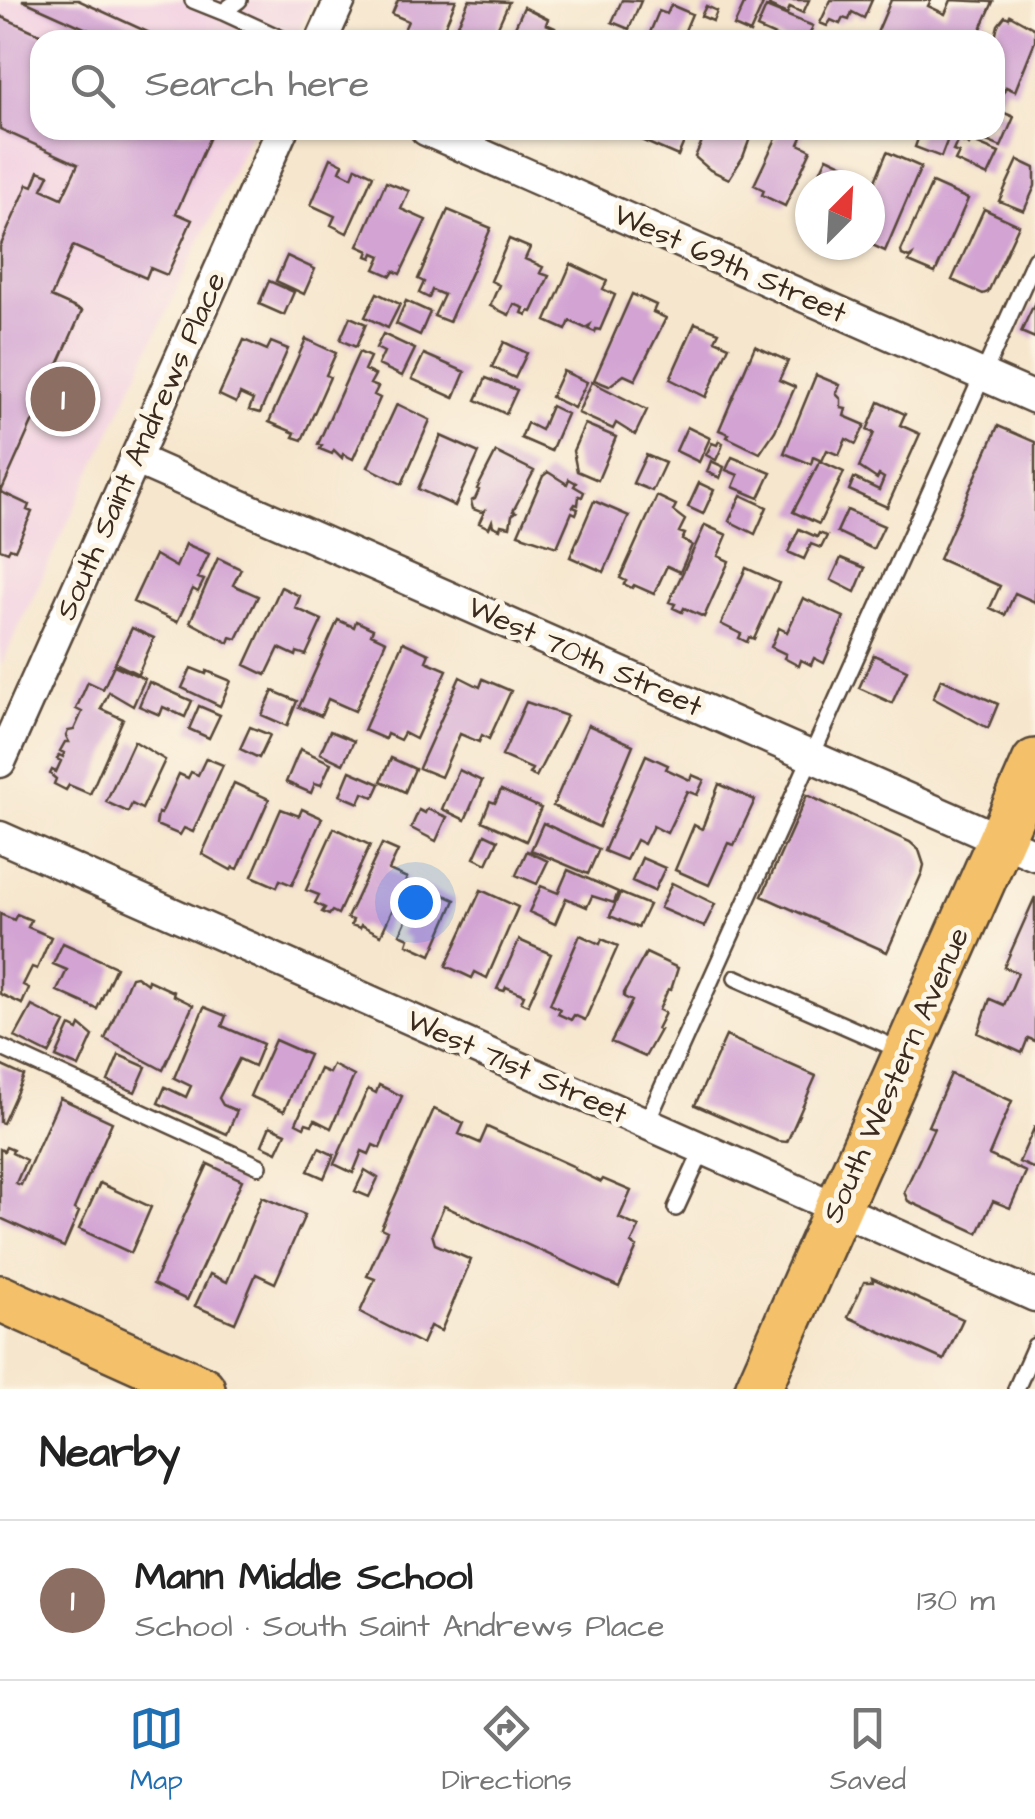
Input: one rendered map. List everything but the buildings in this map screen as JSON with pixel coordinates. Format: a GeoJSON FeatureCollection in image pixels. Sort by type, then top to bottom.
{"type":"FeatureCollection","features":[{"type":"Feature","properties":{"kind":"main road","name":"South Western Avenue"},"geometry":{"type":"LineString","coordinates":[[763,1388],[836,1208],[905,1053],[1017,847],[1035,762]]}},
{"type":"Feature","properties":{"kind":"main road"},"geometry":{"type":"LineString","coordinates":[[0,1298],[202,1389]]}},
{"type":"Feature","properties":{"kind":"street"},"geometry":{"type":"LineString","coordinates":[[326,30],[340,0]]}},
{"type":"Feature","properties":{"kind":"street","name":"South Saint Andrews Place"},"geometry":{"type":"LineString","coordinates":[[0,762],[278,140]]}},
{"type":"Feature","properties":{"kind":"street","name":"West 69th Street"},"geometry":{"type":"LineString","coordinates":[[449,140],[1035,398]]}},
{"type":"Feature","properties":{"kind":"street","name":"West 70th Street"},"geometry":{"type":"LineString","coordinates":[[135,459],[1017,847]]}},
{"type":"Feature","properties":{"kind":"street","name":"West 71st Street"},"geometry":{"type":"LineString","coordinates":[[0,837],[1035,1296]]}},
{"type":"Feature","properties":{"kind":"lane"},"geometry":{"type":"LineString","coordinates":[[193,0],[262,30]]}},
{"type":"Feature","properties":{"kind":"lane"},"geometry":{"type":"LineString","coordinates":[[222,12],[239,0]]}},
{"type":"Feature","properties":{"kind":"lane"},"geometry":{"type":"LineString","coordinates":[[646,1124],[1035,258]]}},
{"type":"Feature","properties":{"kind":"lane"},"geometry":{"type":"LineString","coordinates":[[736,978],[905,1053]]}},
{"type":"Feature","properties":{"kind":"lane"},"geometry":{"type":"LineString","coordinates":[[0,1047],[259,1166]]}},
{"type":"Feature","properties":{"kind":"lane"},"geometry":{"type":"LineString","coordinates":[[676,1208],[704,1150]]}},
{"type":"Feature","properties":{"kind":"lane"},"geometry":{"type":"LineString","coordinates":[[1016,1389],[1035,1346]]}},
{"type":"Feature","properties":{"kind":"shaded area"},"geometry":{"type":"Polygon","coordinates":[[[0,0],[313,0],[300,30],[30,30],[30,140],[247,140],[0,667],[0,0]]]}},
{"type":"Feature","properties":{"kind":"place","name":"Mann Middle School"},"geometry":{"type":"Point","coordinates":[63,399]}}]}
